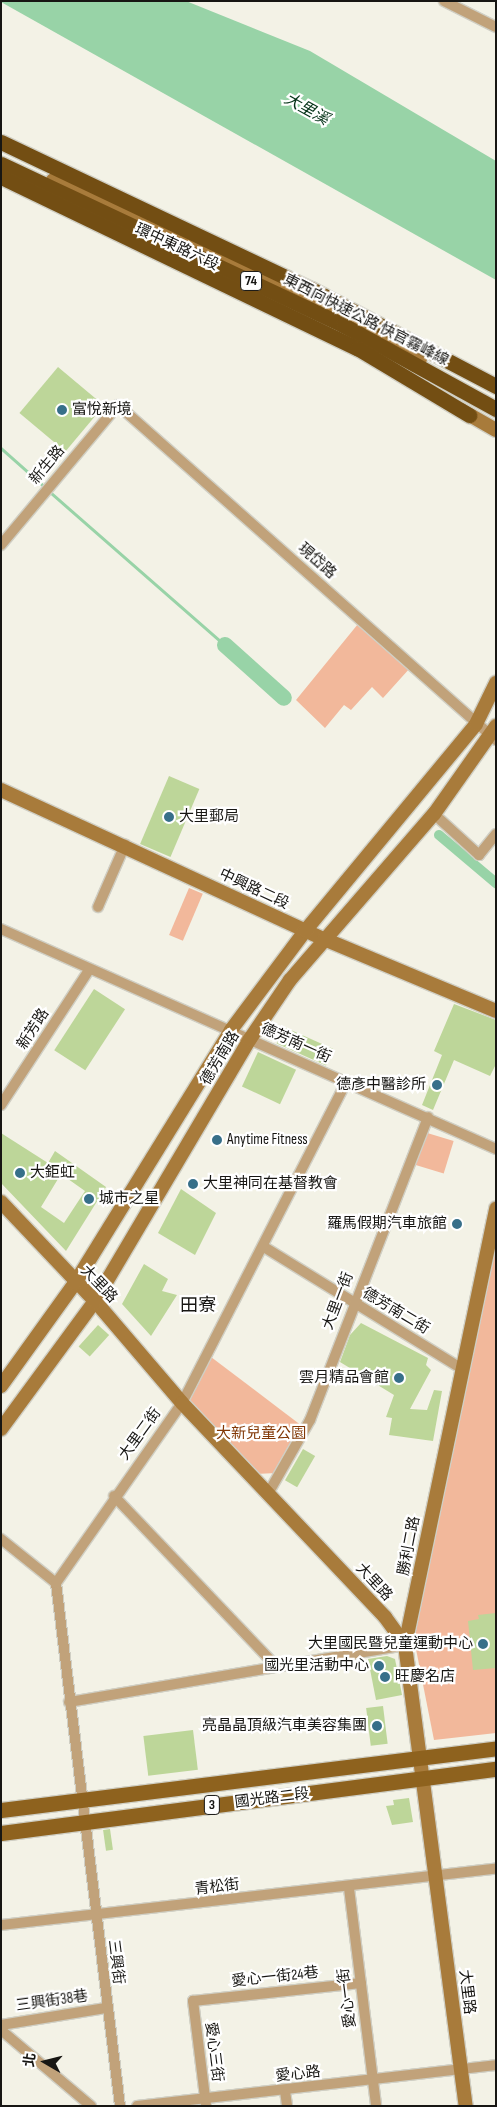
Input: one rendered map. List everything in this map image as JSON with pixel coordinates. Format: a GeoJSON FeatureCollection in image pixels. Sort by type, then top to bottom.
{"type":"FeatureCollection","features":[{"type":"Feature","properties":{"kind":"highway","name":"東西向快速公路 快官霧峰線"},"geometry":{"type":"LineString","coordinates":[[1,142],[312,290],[496,386]]}},
{"type":"Feature","properties":{"kind":"highway","name":"東西向快速公路 快官霧峰線"},"geometry":{"type":"LineString","coordinates":[[1,164],[343,325],[496,409]]}},
{"type":"Feature","properties":{"kind":"highway"},"geometry":{"type":"LineString","coordinates":[[1,176],[357,348],[470,415]]}},
{"type":"Feature","properties":{"kind":"main road","name":"3"},"geometry":{"type":"LineString","coordinates":[[421,1758],[496,1748]]}},
{"type":"Feature","properties":{"kind":"main road","name":"國光路二段"},"geometry":{"type":"LineString","coordinates":[[1,1810],[421,1758]]}},
{"type":"Feature","properties":{"kind":"main road","name":"3"},"geometry":{"type":"LineString","coordinates":[[423,1778],[496,1769]]}},
{"type":"Feature","properties":{"kind":"main road","name":"國光路二段"},"geometry":{"type":"LineString","coordinates":[[1,1833],[423,1778]]}},
{"type":"Feature","properties":{"kind":"street"},"geometry":{"type":"LineString","coordinates":[[444,1],[496,27]]}},
{"type":"Feature","properties":{"kind":"street","name":"環中東路六段"},"geometry":{"type":"LineString","coordinates":[[1,156],[375,333],[496,404]]}},
{"type":"Feature","properties":{"kind":"street","name":"環中東路六段"},"geometry":{"type":"LineString","coordinates":[[1,182],[348,350],[496,430]]}},
{"type":"Feature","properties":{"kind":"street","name":"新生路"},"geometry":{"type":"LineString","coordinates":[[1,545],[118,405]]}},
{"type":"Feature","properties":{"kind":"street","name":"現岱路"},"geometry":{"type":"LineString","coordinates":[[118,405],[390,643],[476,724],[494,734]]}},
{"type":"Feature","properties":{"kind":"street","name":"德芳南路"},"geometry":{"type":"LineString","coordinates":[[1,1386],[75,1283],[231,1030],[305,931],[476,724],[496,683]]}},
{"type":"Feature","properties":{"kind":"street","name":"德芳南路"},"geometry":{"type":"LineString","coordinates":[[1,1429],[95,1301],[250,1039],[324,939],[434,814],[494,734]]}},
{"type":"Feature","properties":{"kind":"street","name":"中興路二段"},"geometry":{"type":"LineString","coordinates":[[1,790],[305,931],[496,1011]]}},
{"type":"Feature","properties":{"kind":"street"},"geometry":{"type":"LineString","coordinates":[[434,814],[479,855],[496,834]]}},
{"type":"Feature","properties":{"kind":"street"},"geometry":{"type":"LineString","coordinates":[[98,907],[125,846]]}},
{"type":"Feature","properties":{"kind":"street","name":"德芳南一街"},"geometry":{"type":"LineString","coordinates":[[1,929],[89,970],[231,1030],[496,1149]]}},
{"type":"Feature","properties":{"kind":"street","name":"新芳路"},"geometry":{"type":"LineString","coordinates":[[1,1105],[89,970]]}},
{"type":"Feature","properties":{"kind":"street","name":"大里二街"},"geometry":{"type":"LineString","coordinates":[[56,1583],[114,1496],[182,1403],[264,1247],[346,1082]]}},
{"type":"Feature","properties":{"kind":"street","name":"大里一街"},"geometry":{"type":"LineString","coordinates":[[268,1492],[310,1420],[353,1302],[428,1117]]}},
{"type":"Feature","properties":{"kind":"street","name":"大里路"},"geometry":{"type":"LineString","coordinates":[[1,1202],[75,1283],[95,1301],[182,1403],[385,1617],[405,1645],[466,2106]]}},
{"type":"Feature","properties":{"kind":"street","name":"勝利二路"},"geometry":{"type":"LineString","coordinates":[[405,1645],[496,1208]]}},
{"type":"Feature","properties":{"kind":"street","name":"德芳南二街"},"geometry":{"type":"LineString","coordinates":[[264,1247],[462,1368]]}},
{"type":"Feature","properties":{"kind":"street"},"geometry":{"type":"LineString","coordinates":[[114,1496],[276,1666]]}},
{"type":"Feature","properties":{"kind":"street"},"geometry":{"type":"LineString","coordinates":[[1,1539],[56,1583],[85,1821]]}},
{"type":"Feature","properties":{"kind":"street"},"geometry":{"type":"LineString","coordinates":[[69,1702],[405,1645]]}},
{"type":"Feature","properties":{"kind":"street","name":"三興街"},"geometry":{"type":"LineString","coordinates":[[85,1821],[106,2008],[120,2106]]}},
{"type":"Feature","properties":{"kind":"street","name":"青松街"},"geometry":{"type":"LineString","coordinates":[[1,1925],[348,1888],[496,1869]]}},
{"type":"Feature","properties":{"kind":"street","name":"愛心一街"},"geometry":{"type":"LineString","coordinates":[[348,1888],[376,2106]]}},
{"type":"Feature","properties":{"kind":"street","name":"愛心一街24巷"},"geometry":{"type":"LineString","coordinates":[[193,2001],[361,1983]]}},
{"type":"Feature","properties":{"kind":"street","name":"愛心三街"},"geometry":{"type":"LineString","coordinates":[[193,2001],[206,2103]]}},
{"type":"Feature","properties":{"kind":"street","name":"三興街38巷"},"geometry":{"type":"LineString","coordinates":[[1,2025],[106,2008]]}},
{"type":"Feature","properties":{"kind":"street"},"geometry":{"type":"LineString","coordinates":[[1,2030],[91,2106]]}},
{"type":"Feature","properties":{"kind":"street","name":"愛心路"},"geometry":{"type":"LineString","coordinates":[[137,2106],[206,2103],[285,2091],[372,2082],[496,2065]]}},
{"type":"Feature","properties":{"kind":"street"},"geometry":{"type":"LineString","coordinates":[[285,2091],[287,2106]]}},
{"type":"Feature","properties":{"kind":"green space"},"geometry":{"type":"Polygon","coordinates":[[[358,624],[410,668],[383,698],[372,687],[351,710],[344,705],[325,728],[296,700],[358,624]]]}},
{"type":"Feature","properties":{"kind":"green space"},"geometry":{"type":"Polygon","coordinates":[[[189,888],[203,894],[183,941],[169,935],[189,888]]]}},
{"type":"Feature","properties":{"kind":"green space"},"geometry":{"type":"Polygon","coordinates":[[[424,1132],[454,1141],[444,1174],[414,1165],[424,1132]]]}},
{"type":"Feature","properties":{"kind":"green space"},"geometry":{"type":"Polygon","coordinates":[[[496,1233],[496,1733],[434,1740],[414,1639],[496,1233]]]}},
{"type":"Feature","properties":{"kind":"green space","name":"大新兒童公園"},"geometry":{"type":"Polygon","coordinates":[[[211,1357],[302,1426],[276,1473],[256,1474],[186,1403],[211,1357]]]}},
{"type":"Feature","properties":{"kind":"water","name":"大里溪"},"geometry":{"type":"Polygon","coordinates":[[[186,1],[310,51],[496,161],[496,280],[1,2],[186,1]]]}},
{"type":"Feature","properties":{"kind":"building","name":"富悅新境"},"geometry":{"type":"Polygon","coordinates":[[[58,367],[104,406],[65,452],[19,413],[58,367]]]}},
{"type":"Feature","properties":{"kind":"building","name":"大里郵局"},"geometry":{"type":"Polygon","coordinates":[[[169,776],[199,789],[170,857],[140,844],[169,776]]]}},
{"type":"Feature","properties":{"kind":"building"},"geometry":{"type":"Polygon","coordinates":[[[94,989],[125,1009],[85,1070],[54,1050],[94,989]]]}},
{"type":"Feature","properties":{"kind":"building"},"geometry":{"type":"Polygon","coordinates":[[[454,1004],[496,1020],[496,1064],[490,1076],[454,1060],[433,1110],[422,1105],[442,1055],[434,1051],[454,1004]]]}},
{"type":"Feature","properties":{"kind":"building"},"geometry":{"type":"Polygon","coordinates":[[[284,1027],[333,1049],[326,1065],[277,1043],[284,1027]]]}},
{"type":"Feature","properties":{"kind":"building"},"geometry":{"type":"Polygon","coordinates":[[[258,1052],[296,1070],[280,1104],[242,1086],[258,1052]]]}},
{"type":"Feature","properties":{"kind":"building","name":"城市之星"},"geometry":{"type":"Polygon","coordinates":[[[1,1133],[48,1163],[55,1151],[106,1187],[66,1251],[1,1183],[1,1133]],[[61,1174],[41,1207],[64,1223],[85,1191],[61,1174]]]}},
{"type":"Feature","properties":{"kind":"building"},"geometry":{"type":"Polygon","coordinates":[[[181,1189],[216,1213],[195,1255],[158,1233],[181,1189]]]}},
{"type":"Feature","properties":{"kind":"building"},"geometry":{"type":"Polygon","coordinates":[[[144,1264],[168,1279],[162,1291],[177,1295],[151,1336],[122,1304],[144,1264]]]}},
{"type":"Feature","properties":{"kind":"building","name":"雲月精品會館"},"geometry":{"type":"Polygon","coordinates":[[[361,1323],[428,1358],[426,1365],[431,1370],[410,1409],[427,1410],[434,1390],[442,1391],[433,1441],[389,1435],[392,1418],[386,1417],[394,1395],[340,1362],[350,1335],[361,1323]]]}},
{"type":"Feature","properties":{"kind":"building"},"geometry":{"type":"Polygon","coordinates":[[[98,1325],[109,1335],[90,1357],[79,1347],[98,1325]]]}},
{"type":"Feature","properties":{"kind":"building"},"geometry":{"type":"Polygon","coordinates":[[[303,1449],[315,1456],[297,1487],[285,1480],[303,1449]]]}},
{"type":"Feature","properties":{"kind":"building","name":"大里國民暨兒童運動中心"},"geometry":{"type":"Polygon","coordinates":[[[496,1613],[496,1668],[473,1670],[468,1621],[479,1619],[478,1615],[496,1613]]]}},
{"type":"Feature","properties":{"kind":"building","name":"旺慶名店"},"geometry":{"type":"Polygon","coordinates":[[[387,1656],[395,1659],[402,1695],[376,1700],[368,1659],[387,1656]]]}},
{"type":"Feature","properties":{"kind":"building","name":"亮晶晶頂級汽車美容集團"},"geometry":{"type":"Polygon","coordinates":[[[383,1706],[388,1744],[371,1746],[366,1708],[383,1706]]]}},
{"type":"Feature","properties":{"kind":"building"},"geometry":{"type":"Polygon","coordinates":[[[193,1730],[198,1770],[148,1776],[143,1736],[193,1730]]]}},
{"type":"Feature","properties":{"kind":"building"},"geometry":{"type":"Polygon","coordinates":[[[409,1798],[413,1822],[392,1825],[386,1806],[394,1805],[393,1800],[409,1798]]]}},
{"type":"Feature","properties":{"kind":"building"},"geometry":{"type":"Polygon","coordinates":[[[110,1829],[113,1850],[106,1851],[103,1830],[110,1829]]]}},
{"type":"Feature","properties":{"kind":"waterway"},"geometry":{"type":"LineString","coordinates":[[1,448],[45,487]]}},
{"type":"Feature","properties":{"kind":"waterway"},"geometry":{"type":"LineString","coordinates":[[49,491],[225,645]]}},
{"type":"Feature","properties":{"kind":"waterway"},"geometry":{"type":"LineString","coordinates":[[225,645],[284,698]]}},
{"type":"Feature","properties":{"kind":"waterway"},"geometry":{"type":"LineString","coordinates":[[439,835],[496,883]]}},
{"type":"Feature","properties":{"kind":"place","name":"富悅新境"},"geometry":{"type":"Point","coordinates":[62,410]}},
{"type":"Feature","properties":{"kind":"place","name":"大里郵局"},"geometry":{"type":"Point","coordinates":[169,817]}},
{"type":"Feature","properties":{"kind":"place","name":"德彥中醫診所"},"geometry":{"type":"Point","coordinates":[437,1085]}},
{"type":"Feature","properties":{"kind":"place","name":"Anytime Fitness"},"geometry":{"type":"Point","coordinates":[217,1140]}},
{"type":"Feature","properties":{"kind":"place","name":"大鉅虹"},"geometry":{"type":"Point","coordinates":[20,1173]}},
{"type":"Feature","properties":{"kind":"place","name":"大里神同在基督教會"},"geometry":{"type":"Point","coordinates":[193,1184]}},
{"type":"Feature","properties":{"kind":"place","name":"城市之星"},"geometry":{"type":"Point","coordinates":[89,1199]}},
{"type":"Feature","properties":{"kind":"place","name":"羅馬假期汽車旅館"},"geometry":{"type":"Point","coordinates":[457,1224]}},
{"type":"Feature","properties":{"kind":"place","name":"雲月精品會館"},"geometry":{"type":"Point","coordinates":[399,1378]}},
{"type":"Feature","properties":{"kind":"place","name":"大里國民暨兒童運動中心"},"geometry":{"type":"Point","coordinates":[483,1644]}},
{"type":"Feature","properties":{"kind":"place","name":"國光里活動中心"},"geometry":{"type":"Point","coordinates":[379,1666]}},
{"type":"Feature","properties":{"kind":"place","name":"旺慶名店"},"geometry":{"type":"Point","coordinates":[385,1677]}},
{"type":"Feature","properties":{"kind":"place","name":"亮晶晶頂級汽車美容集團"},"geometry":{"type":"Point","coordinates":[377,1726]}},
{"type":"Feature","properties":{"kind":"district","name":"田寮"},"geometry":{"type":"Point","coordinates":[198,1306]}}]}
